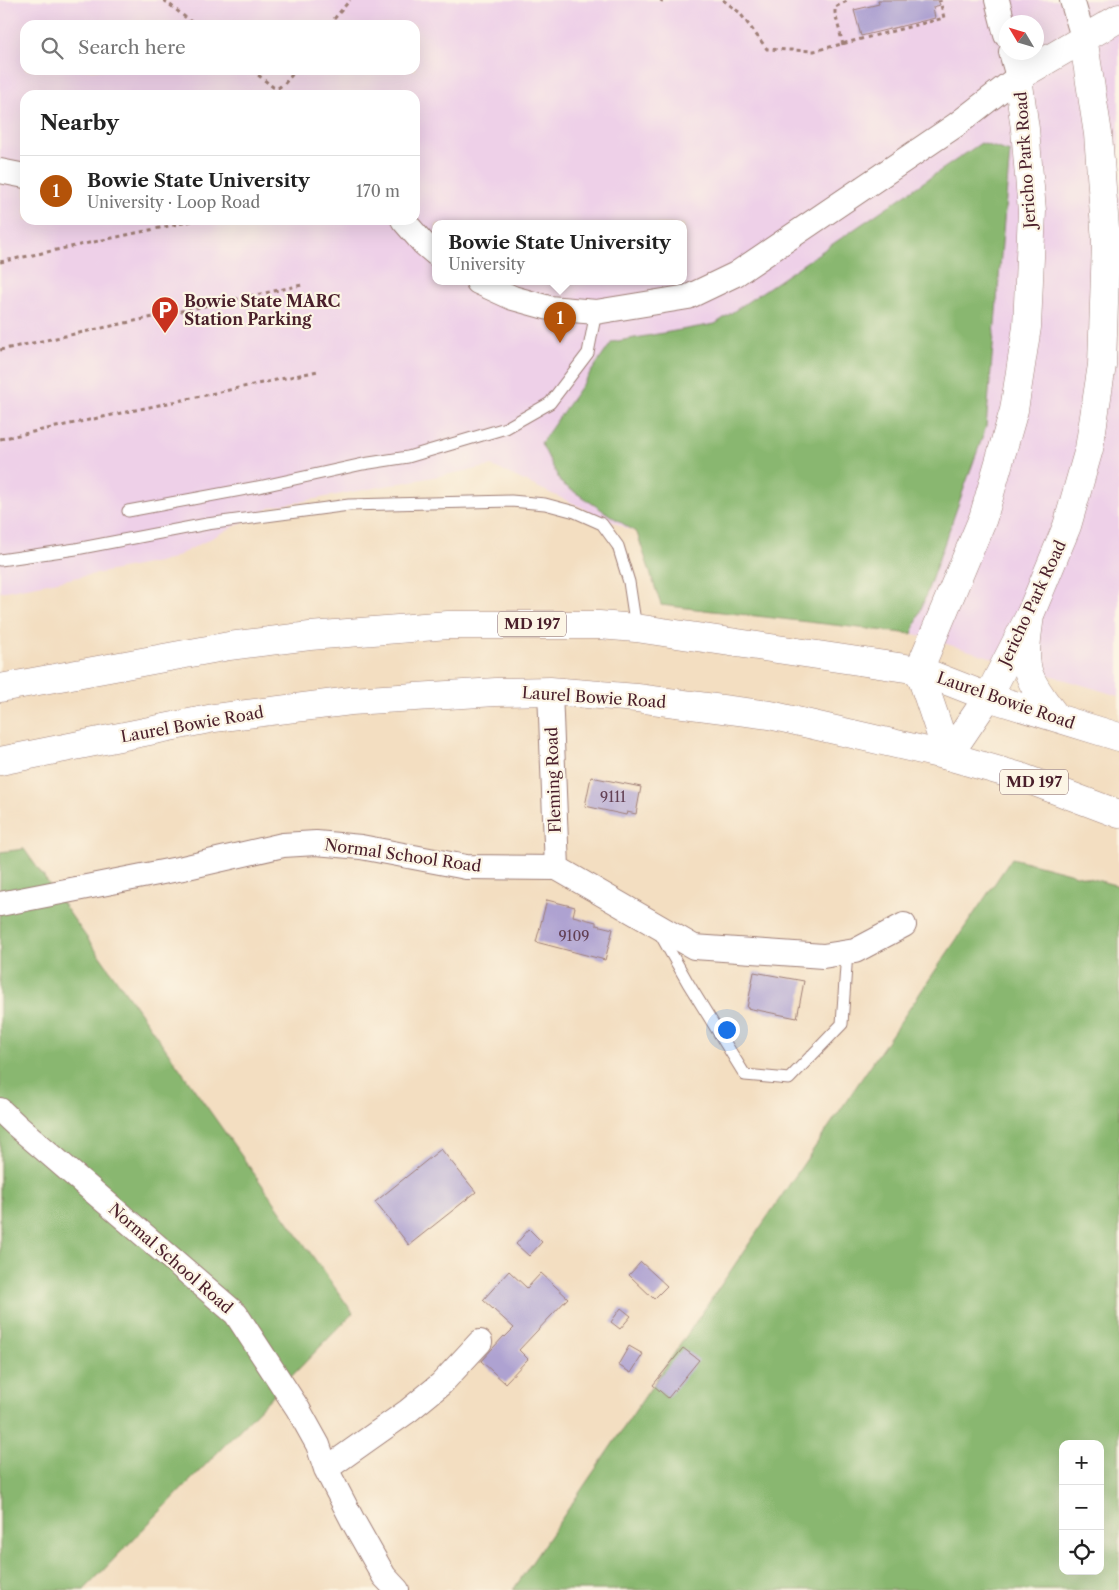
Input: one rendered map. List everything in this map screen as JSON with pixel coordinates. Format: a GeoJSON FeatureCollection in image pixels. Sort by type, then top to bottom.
{"type":"FeatureCollection","features":[{"type":"Feature","properties":{"kind":"main road","name":"Jericho Park Road"},"geometry":{"type":"LineString","coordinates":[[919,670],[983,518],[1014,410],[1027,327],[1032,211],[1025,129],[1014,65],[1083,38],[1119,18]]}},
{"type":"Feature","properties":{"kind":"main road","name":"Jericho Park Road"},"geometry":{"type":"LineString","coordinates":[[948,756],[988,696],[1030,614],[1067,526],[1089,449],[1102,365],[1106,242],[1098,134],[1083,38]]}},
{"type":"Feature","properties":{"kind":"main road"},"geometry":{"type":"LineString","coordinates":[[1030,614],[1027,645],[1029,673],[1037,691],[1057,718]]}},
{"type":"Feature","properties":{"kind":"main road","name":"Laurel Bowie Road"},"geometry":{"type":"LineString","coordinates":[[0,688],[229,646],[310,636],[448,625],[599,625],[636,628],[919,670],[988,696],[1119,737]]}},
{"type":"Feature","properties":{"kind":"main road"},"geometry":{"type":"LineString","coordinates":[[919,670],[948,756]]}},
{"type":"Feature","properties":{"kind":"main road","name":"Laurel Bowie Road"},"geometry":{"type":"LineString","coordinates":[[0,761],[214,718],[244,714],[351,701],[496,692],[550,691],[638,698],[770,715],[948,756],[1021,777],[1119,814]]}},
{"type":"Feature","properties":{"kind":"street"},"geometry":{"type":"LineString","coordinates":[[997,0],[1001,15]]}},
{"type":"Feature","properties":{"kind":"street"},"geometry":{"type":"LineString","coordinates":[[1072,0],[1083,38]]}},
{"type":"Feature","properties":{"kind":"street","name":"Jericho Park Road"},"geometry":{"type":"LineString","coordinates":[[485,285],[513,298],[549,308],[596,312],[688,297],[736,274],[956,125],[1014,65]]}},
{"type":"Feature","properties":{"kind":"street"},"geometry":{"type":"LineString","coordinates":[[0,171],[20,175]]}},
{"type":"Feature","properties":{"kind":"street"},"geometry":{"type":"LineString","coordinates":[[407,225],[432,251]]}},
{"type":"Feature","properties":{"kind":"street","name":"Fleming Road"},"geometry":{"type":"LineString","coordinates":[[550,691],[557,868]]}},
{"type":"Feature","properties":{"kind":"street","name":"Normal School Road"},"geometry":{"type":"LineString","coordinates":[[0,904],[183,868],[283,845],[316,843],[361,847],[466,867],[557,868],[694,946],[823,956],[855,951],[904,925]]}},
{"type":"Feature","properties":{"kind":"street","name":"Normal School Road"},"geometry":{"type":"LineString","coordinates":[[0,1110],[236,1314],[298,1409],[318,1445],[326,1469],[384,1576],[396,1590]]}},
{"type":"Feature","properties":{"kind":"street"},"geometry":{"type":"LineString","coordinates":[[326,1469],[408,1411],[441,1384],[480,1342]]}},
{"type":"Feature","properties":{"kind":"lane"},"geometry":{"type":"LineString","coordinates":[[128,511],[263,486],[363,464],[408,457],[506,428],[550,403],[588,353],[596,312]]}},
{"type":"Feature","properties":{"kind":"lane"},"geometry":{"type":"LineString","coordinates":[[0,560],[76,549],[207,524],[349,506],[511,501],[545,504],[575,512],[602,524],[618,546],[629,582],[636,628]]}},
{"type":"Feature","properties":{"kind":"lane"},"geometry":{"type":"LineString","coordinates":[[656,926],[688,983],[745,1074],[789,1079],[842,1024],[847,952]]}},
{"type":"Feature","properties":{"kind":"path"},"geometry":{"type":"LineString","coordinates":[[164,0],[189,20]]}},
{"type":"Feature","properties":{"kind":"path"},"geometry":{"type":"LineString","coordinates":[[333,20],[350,0]]}},
{"type":"Feature","properties":{"kind":"path"},"geometry":{"type":"LineString","coordinates":[[723,0],[739,12],[767,49],[814,51],[944,18],[940,0]]}},
{"type":"Feature","properties":{"kind":"path"},"geometry":{"type":"LineString","coordinates":[[843,45],[835,13],[836,7],[849,0]]}},
{"type":"Feature","properties":{"kind":"path"},"geometry":{"type":"LineString","coordinates":[[258,75],[272,87],[278,88],[292,75]]}},
{"type":"Feature","properties":{"kind":"path"},"geometry":{"type":"LineString","coordinates":[[0,262],[174,225]]}},
{"type":"Feature","properties":{"kind":"path"},"geometry":{"type":"LineString","coordinates":[[0,350],[302,285]]}},
{"type":"Feature","properties":{"kind":"path"},"geometry":{"type":"LineString","coordinates":[[0,439],[318,371]]}},
{"type":"Feature","properties":{"kind":"shaded area"},"geometry":{"type":"Polygon","coordinates":[[[0,0],[1119,0],[1119,696],[864,619],[637,533],[492,466],[272,507],[169,560],[0,592],[0,0]]]}},
{"type":"Feature","properties":{"kind":"green space"},"geometry":{"type":"Polygon","coordinates":[[[981,143],[1010,152],[986,427],[912,634],[661,605],[637,533],[561,483],[541,443],[612,342],[715,324],[981,143]]]}},
{"type":"Feature","properties":{"kind":"green space"},"geometry":{"type":"Polygon","coordinates":[[[24,849],[353,1313],[84,1590],[0,1590],[0,852],[24,849]]]}},
{"type":"Feature","properties":{"kind":"green space"},"geometry":{"type":"Polygon","coordinates":[[[1012,858],[1119,886],[1119,1590],[513,1590],[1012,858]]]}},
{"type":"Feature","properties":{"kind":"building"},"geometry":{"type":"Polygon","coordinates":[[[878,0],[938,0],[940,5],[933,7],[935,18],[861,36],[854,10],[879,4],[878,0]]]}},
{"type":"Feature","properties":{"kind":"building"},"geometry":{"type":"Polygon","coordinates":[[[591,777],[641,787],[636,814],[627,812],[626,815],[585,806],[591,777]]]}},
{"type":"Feature","properties":{"kind":"building"},"geometry":{"type":"Polygon","coordinates":[[[547,900],[575,907],[573,916],[613,929],[605,960],[536,942],[547,900]]]}},
{"type":"Feature","properties":{"kind":"building"},"geometry":{"type":"Polygon","coordinates":[[[754,972],[804,981],[797,1018],[747,1008],[754,972]]]}},
{"type":"Feature","properties":{"kind":"building"},"geometry":{"type":"Polygon","coordinates":[[[441,1149],[476,1192],[409,1245],[375,1202],[441,1149]]]}},
{"type":"Feature","properties":{"kind":"building"},"geometry":{"type":"Polygon","coordinates":[[[529,1229],[542,1242],[529,1256],[516,1244],[529,1229]]]}},
{"type":"Feature","properties":{"kind":"building"},"geometry":{"type":"Polygon","coordinates":[[[641,1262],[667,1286],[654,1299],[629,1275],[641,1262]]]}},
{"type":"Feature","properties":{"kind":"building"},"geometry":{"type":"Polygon","coordinates":[[[509,1271],[527,1288],[541,1273],[568,1298],[519,1350],[528,1359],[505,1383],[481,1361],[514,1328],[483,1300],[509,1271]]]}},
{"type":"Feature","properties":{"kind":"building"},"geometry":{"type":"Polygon","coordinates":[[[621,1308],[631,1316],[620,1329],[611,1322],[621,1308]]]}},
{"type":"Feature","properties":{"kind":"building"},"geometry":{"type":"Polygon","coordinates":[[[629,1346],[643,1354],[631,1373],[618,1365],[629,1346]]]}},
{"type":"Feature","properties":{"kind":"building"},"geometry":{"type":"Polygon","coordinates":[[[683,1348],[699,1360],[668,1398],[653,1385],[683,1348]]]}},
{"type":"Feature","properties":{"kind":"place","name":"Bowie State MARC Station Parking"},"geometry":{"type":"Point","coordinates":[165,334]}},
{"type":"Feature","properties":{"kind":"place","name":"Bowie State University"},"geometry":{"type":"Point","coordinates":[560,343]}}]}
